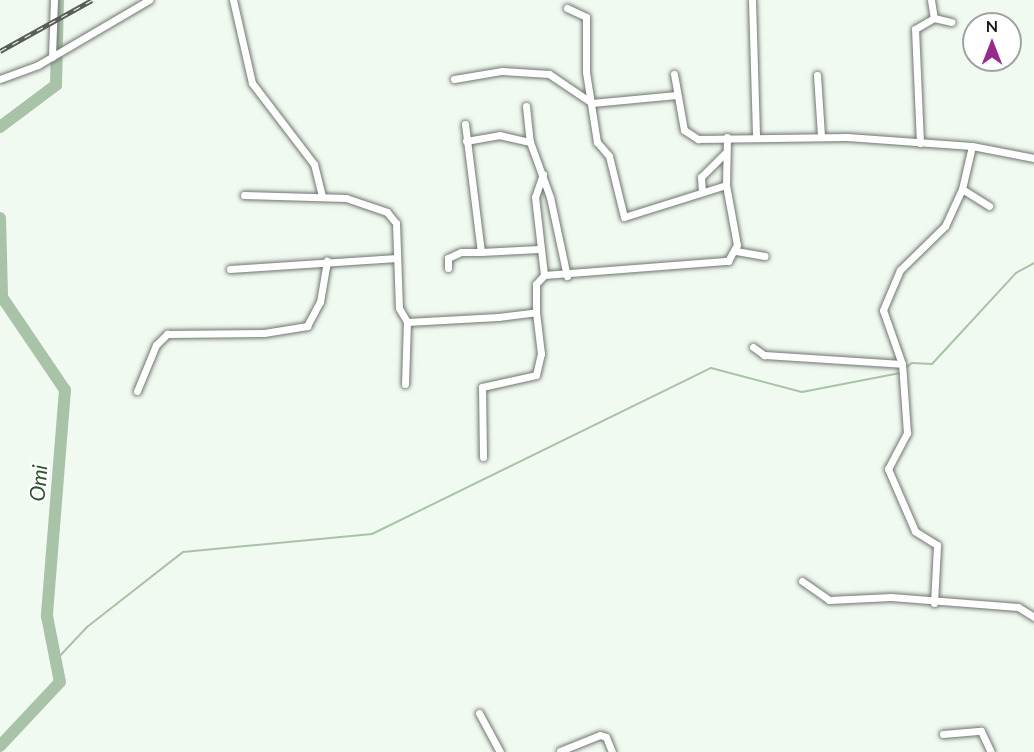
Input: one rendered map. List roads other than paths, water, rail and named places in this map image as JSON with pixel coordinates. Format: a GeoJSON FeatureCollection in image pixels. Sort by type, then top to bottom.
{"type":"FeatureCollection","features":[{"type":"Feature","properties":{"kind":"street"},"geometry":{"type":"LineString","coordinates":[[52,57],[54,0]]}},
{"type":"Feature","properties":{"kind":"street"},"geometry":{"type":"LineString","coordinates":[[0,79],[52,57],[149,0]]}},
{"type":"Feature","properties":{"kind":"street"},"geometry":{"type":"LineString","coordinates":[[233,0],[252,83],[314,164],[322,197]]}},
{"type":"Feature","properties":{"kind":"street"},"geometry":{"type":"LineString","coordinates":[[752,0],[756,136]]}},
{"type":"Feature","properties":{"kind":"street"},"geometry":{"type":"LineString","coordinates":[[931,0],[934,18]]}},
{"type":"Feature","properties":{"kind":"street"},"geometry":{"type":"LineString","coordinates":[[567,8],[587,21],[597,142],[609,156],[624,217],[637,217],[702,192],[726,186]]}},
{"type":"Feature","properties":{"kind":"street"},"geometry":{"type":"LineString","coordinates":[[920,143],[915,29],[934,18],[952,22]]}},
{"type":"Feature","properties":{"kind":"street"},"geometry":{"type":"LineString","coordinates":[[454,79],[502,71],[549,74],[592,103],[677,95]]}},
{"type":"Feature","properties":{"kind":"street"},"geometry":{"type":"LineString","coordinates":[[674,74],[688,136],[821,135],[972,146],[1034,158]]}},
{"type":"Feature","properties":{"kind":"street"},"geometry":{"type":"LineString","coordinates":[[817,75],[821,135]]}},
{"type":"Feature","properties":{"kind":"street"},"geometry":{"type":"LineString","coordinates":[[526,106],[530,142],[543,174],[567,276]]}},
{"type":"Feature","properties":{"kind":"street"},"geometry":{"type":"LineString","coordinates":[[465,124],[481,252]]}},
{"type":"Feature","properties":{"kind":"street"},"geometry":{"type":"LineString","coordinates":[[466,141],[499,135],[530,142]]}},
{"type":"Feature","properties":{"kind":"street"},"geometry":{"type":"LineString","coordinates":[[727,137],[724,154],[726,186],[736,251]]}},
{"type":"Feature","properties":{"kind":"street"},"geometry":{"type":"LineString","coordinates":[[934,603],[937,545],[915,531],[888,469],[907,433],[902,364],[884,323],[886,300],[900,270],[945,226],[962,189],[972,146]]}},
{"type":"Feature","properties":{"kind":"street"},"geometry":{"type":"LineString","coordinates":[[702,192],[701,177],[724,154]]}},
{"type":"Feature","properties":{"kind":"street"},"geometry":{"type":"LineString","coordinates":[[543,174],[534,196],[538,249],[544,275]]}},
{"type":"Feature","properties":{"kind":"street"},"geometry":{"type":"LineString","coordinates":[[962,189],[989,206]]}},
{"type":"Feature","properties":{"kind":"street"},"geometry":{"type":"LineString","coordinates":[[244,195],[346,198],[392,215],[399,308],[407,322],[402,339],[405,384]]}},
{"type":"Feature","properties":{"kind":"street"},"geometry":{"type":"LineString","coordinates":[[448,268],[448,258],[455,255],[538,249]]}},
{"type":"Feature","properties":{"kind":"street"},"geometry":{"type":"LineString","coordinates":[[483,457],[482,387],[536,375],[541,354],[536,312],[537,280],[544,275],[567,276],[719,264],[736,251],[765,256]]}},
{"type":"Feature","properties":{"kind":"street"},"geometry":{"type":"LineString","coordinates":[[230,269],[397,258]]}},
{"type":"Feature","properties":{"kind":"street"},"geometry":{"type":"LineString","coordinates":[[137,391],[156,345],[167,334],[264,333],[307,326],[320,302],[327,261]]}},
{"type":"Feature","properties":{"kind":"street"},"geometry":{"type":"LineString","coordinates":[[407,322],[536,312]]}},
{"type":"Feature","properties":{"kind":"street"},"geometry":{"type":"LineString","coordinates":[[753,347],[764,355],[902,364]]}},
{"type":"Feature","properties":{"kind":"street"},"geometry":{"type":"LineString","coordinates":[[802,581],[829,600],[891,597],[934,603],[1018,607],[1034,617]]}},
{"type":"Feature","properties":{"kind":"street"},"geometry":{"type":"LineString","coordinates":[[479,713],[500,752]]}},
{"type":"Feature","properties":{"kind":"street"},"geometry":{"type":"LineString","coordinates":[[943,734],[981,731],[991,752]]}},
{"type":"Feature","properties":{"kind":"street"},"geometry":{"type":"LineString","coordinates":[[560,751],[600,735],[606,736],[612,752]]}},
{"type":"Feature","properties":{"kind":"waterway","name":"Omi"},"geometry":{"type":"LineString","coordinates":[[0,127],[56,85],[58,0]]}},
{"type":"Feature","properties":{"kind":"waterway","name":"Omi"},"geometry":{"type":"LineString","coordinates":[[0,218],[2,297],[65,390],[47,616],[60,682],[0,746]]}},
{"type":"Feature","properties":{"kind":"waterway"},"geometry":{"type":"LineString","coordinates":[[904,369],[912,363],[932,364],[1016,273],[1034,263]]}},
{"type":"Feature","properties":{"kind":"waterway"},"geometry":{"type":"LineString","coordinates":[[56,660],[87,627],[183,552],[372,534],[711,368],[802,392],[900,373]]}},
{"type":"Feature","properties":{"kind":"railway"},"geometry":{"type":"LineString","coordinates":[[0,51],[92,0]]}}]}
